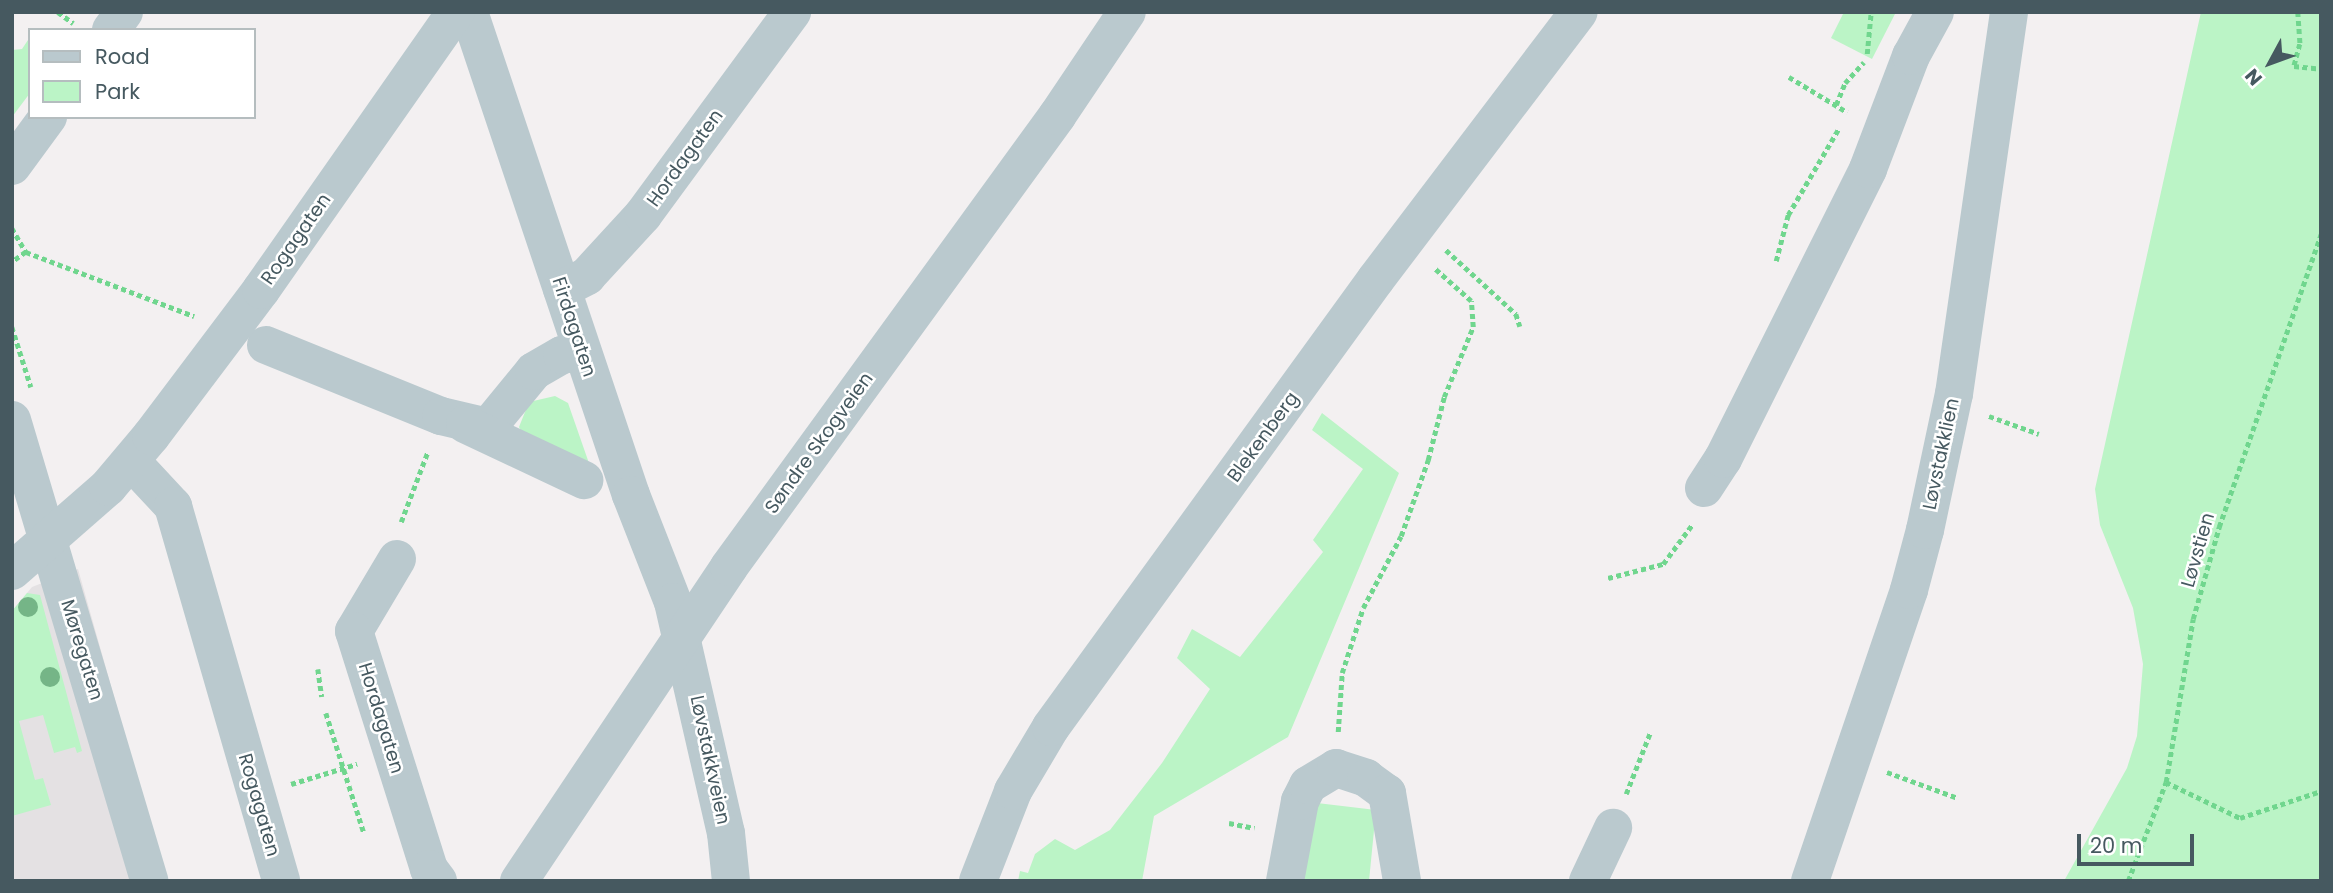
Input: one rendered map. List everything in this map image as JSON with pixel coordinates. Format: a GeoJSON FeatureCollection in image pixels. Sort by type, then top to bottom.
{"type":"FeatureCollection","features":[{"type":"Feature","properties":{"kind":"street"},"geometry":{"type":"LineString","coordinates":[[112,28],[124,12]]}},
{"type":"Feature","properties":{"kind":"street","name":"Rogagaten"},"geometry":{"type":"LineString","coordinates":[[12,571],[48,535],[79,514],[131,461],[261,290],[456,12]]}},
{"type":"Feature","properties":{"kind":"street","name":"Firdagaten"},"geometry":{"type":"LineString","coordinates":[[469,12],[582,351],[673,602],[681,641]]}},
{"type":"Feature","properties":{"kind":"street","name":"Hordagaten"},"geometry":{"type":"LineString","coordinates":[[562,289],[587,276],[643,215],[792,12]]}},
{"type":"Feature","properties":{"kind":"street","name":"Blekenberg"},"geometry":{"type":"LineString","coordinates":[[978,881],[1013,791],[1051,727],[1408,237],[1579,12]]}},
{"type":"Feature","properties":{"kind":"street"},"geometry":{"type":"LineString","coordinates":[[1704,488],[1723,459],[1868,169],[1911,56],[1935,12]]}},
{"type":"Feature","properties":{"kind":"street","name":"Løvstakklien"},"geometry":{"type":"LineString","coordinates":[[1810,881],[1909,590],[1924,530],[1954,394],[2009,12]]}},
{"type":"Feature","properties":{"kind":"street","name":"Søndre Skogveien"},"geometry":{"type":"LineString","coordinates":[[519,881],[729,567],[1057,116],[1125,13]]}},
{"type":"Feature","properties":{"kind":"street"},"geometry":{"type":"LineString","coordinates":[[12,166],[47,119]]}},
{"type":"Feature","properties":{"kind":"street"},"geometry":{"type":"LineString","coordinates":[[266,345],[465,424],[584,480]]}},
{"type":"Feature","properties":{"kind":"street"},"geometry":{"type":"LineString","coordinates":[[465,424],[488,426],[534,371],[562,355],[582,351]]}},
{"type":"Feature","properties":{"kind":"street","name":"Møregaten"},"geometry":{"type":"LineString","coordinates":[[12,420],[149,881]]}},
{"type":"Feature","properties":{"kind":"street","name":"Rogagaten"},"geometry":{"type":"LineString","coordinates":[[131,461],[173,506],[281,881]]}},
{"type":"Feature","properties":{"kind":"street","name":"Hordagaten"},"geometry":{"type":"LineString","coordinates":[[397,559],[354,631],[429,870],[438,881]]}},
{"type":"Feature","properties":{"kind":"street","name":"Løvstakkveien"},"geometry":{"type":"LineString","coordinates":[[681,641],[726,833],[732,881]]}},
{"type":"Feature","properties":{"kind":"street"},"geometry":{"type":"LineString","coordinates":[[1285,881],[1300,801],[1308,785],[1336,768],[1366,778],[1387,793],[1402,881]]}},
{"type":"Feature","properties":{"kind":"street"},"geometry":{"type":"LineString","coordinates":[[1588,881],[1612,828]]}},
{"type":"Feature","properties":{"kind":"path"},"geometry":{"type":"LineString","coordinates":[[1836,105],[1845,83],[1865,61],[1871,12]]}},
{"type":"Feature","properties":{"kind":"path"},"geometry":{"type":"LineString","coordinates":[[2298,12],[2300,44],[2294,66],[2321,69]]}},
{"type":"Feature","properties":{"kind":"path"},"geometry":{"type":"LineString","coordinates":[[1773,272],[1788,215],[1848,113],[1789,77]]}},
{"type":"Feature","properties":{"kind":"path"},"geometry":{"type":"LineString","coordinates":[[12,228],[26,252],[193,315]]}},
{"type":"Feature","properties":{"kind":"path","name":"Løvstien"},"geometry":{"type":"LineString","coordinates":[[2128,881],[2166,782],[2193,619],[2219,527],[2321,234]]}},
{"type":"Feature","properties":{"kind":"path"},"geometry":{"type":"LineString","coordinates":[[1408,237],[1454,256],[1516,314],[1520,326]]}},
{"type":"Feature","properties":{"kind":"path"},"geometry":{"type":"LineString","coordinates":[[1336,768],[1342,673],[1363,608],[1401,536],[1428,460],[1444,397],[1473,327],[1471,301],[1408,237]]}},
{"type":"Feature","properties":{"kind":"path"},"geometry":{"type":"LineString","coordinates":[[12,262],[26,252]]}},
{"type":"Feature","properties":{"kind":"path"},"geometry":{"type":"LineString","coordinates":[[1992,417],[2039,434]]}},
{"type":"Feature","properties":{"kind":"path"},"geometry":{"type":"LineString","coordinates":[[397,559],[394,543],[438,429],[465,424]]}},
{"type":"Feature","properties":{"kind":"path"},"geometry":{"type":"LineString","coordinates":[[1608,578],[1663,564],[1690,531],[1704,488]]}},
{"type":"Feature","properties":{"kind":"path"},"geometry":{"type":"LineString","coordinates":[[318,669],[322,698]]}},
{"type":"Feature","properties":{"kind":"path"},"geometry":{"type":"LineString","coordinates":[[326,713],[341,769],[364,832]]}},
{"type":"Feature","properties":{"kind":"path"},"geometry":{"type":"LineString","coordinates":[[1612,828],[1650,733]]}},
{"type":"Feature","properties":{"kind":"path"},"geometry":{"type":"LineString","coordinates":[[258,794],[391,753]]}},
{"type":"Feature","properties":{"kind":"path"},"geometry":{"type":"LineString","coordinates":[[1906,779],[1958,798]]}},
{"type":"Feature","properties":{"kind":"path"},"geometry":{"type":"LineString","coordinates":[[2166,782],[2240,818],[2321,791]]}},
{"type":"Feature","properties":{"kind":"path"},"geometry":{"type":"LineString","coordinates":[[1229,823],[1247,827]]}},
{"type":"Feature","properties":{"kind":"shaded area"},"geometry":{"type":"Polygon","coordinates":[[[78,569],[166,881],[12,881],[12,611],[32,587],[78,569]]]}},
{"type":"Feature","properties":{"kind":"green space"},"geometry":{"type":"Polygon","coordinates":[[[1844,12],[1896,12],[1872,59],[1831,38],[1844,12]]]}},
{"type":"Feature","properties":{"kind":"green space"},"geometry":{"type":"Polygon","coordinates":[[[2201,12],[2321,12],[2321,881],[2064,881],[2127,768],[2137,736],[2143,664],[2133,608],[2100,525],[2095,489],[2201,12]]]}},
{"type":"Feature","properties":{"kind":"green space"},"geometry":{"type":"Polygon","coordinates":[[[28,40],[28,96],[12,117],[12,50],[22,49],[28,40]]]}},
{"type":"Feature","properties":{"kind":"green space"},"geometry":{"type":"Polygon","coordinates":[[[555,396],[568,403],[591,469],[524,437],[519,427],[529,402],[555,396]]]}},
{"type":"Feature","properties":{"kind":"green space"},"geometry":{"type":"Polygon","coordinates":[[[1322,413],[1399,473],[1288,737],[1154,816],[1142,881],[1018,881],[1020,871],[1028,873],[1035,854],[1055,839],[1075,850],[1110,830],[1162,763],[1210,689],[1177,658],[1192,629],[1240,657],[1323,552],[1313,540],[1363,469],[1312,430],[1322,413]]]}},
{"type":"Feature","properties":{"kind":"green space"},"geometry":{"type":"Polygon","coordinates":[[[27,593],[40,595],[82,751],[77,753],[75,747],[54,753],[43,715],[19,721],[35,780],[43,778],[51,805],[12,816],[12,611],[27,593]]]}},
{"type":"Feature","properties":{"kind":"green space"},"geometry":{"type":"Polygon","coordinates":[[[1317,803],[1376,810],[1369,881],[1300,881],[1317,803]]]}}]}
